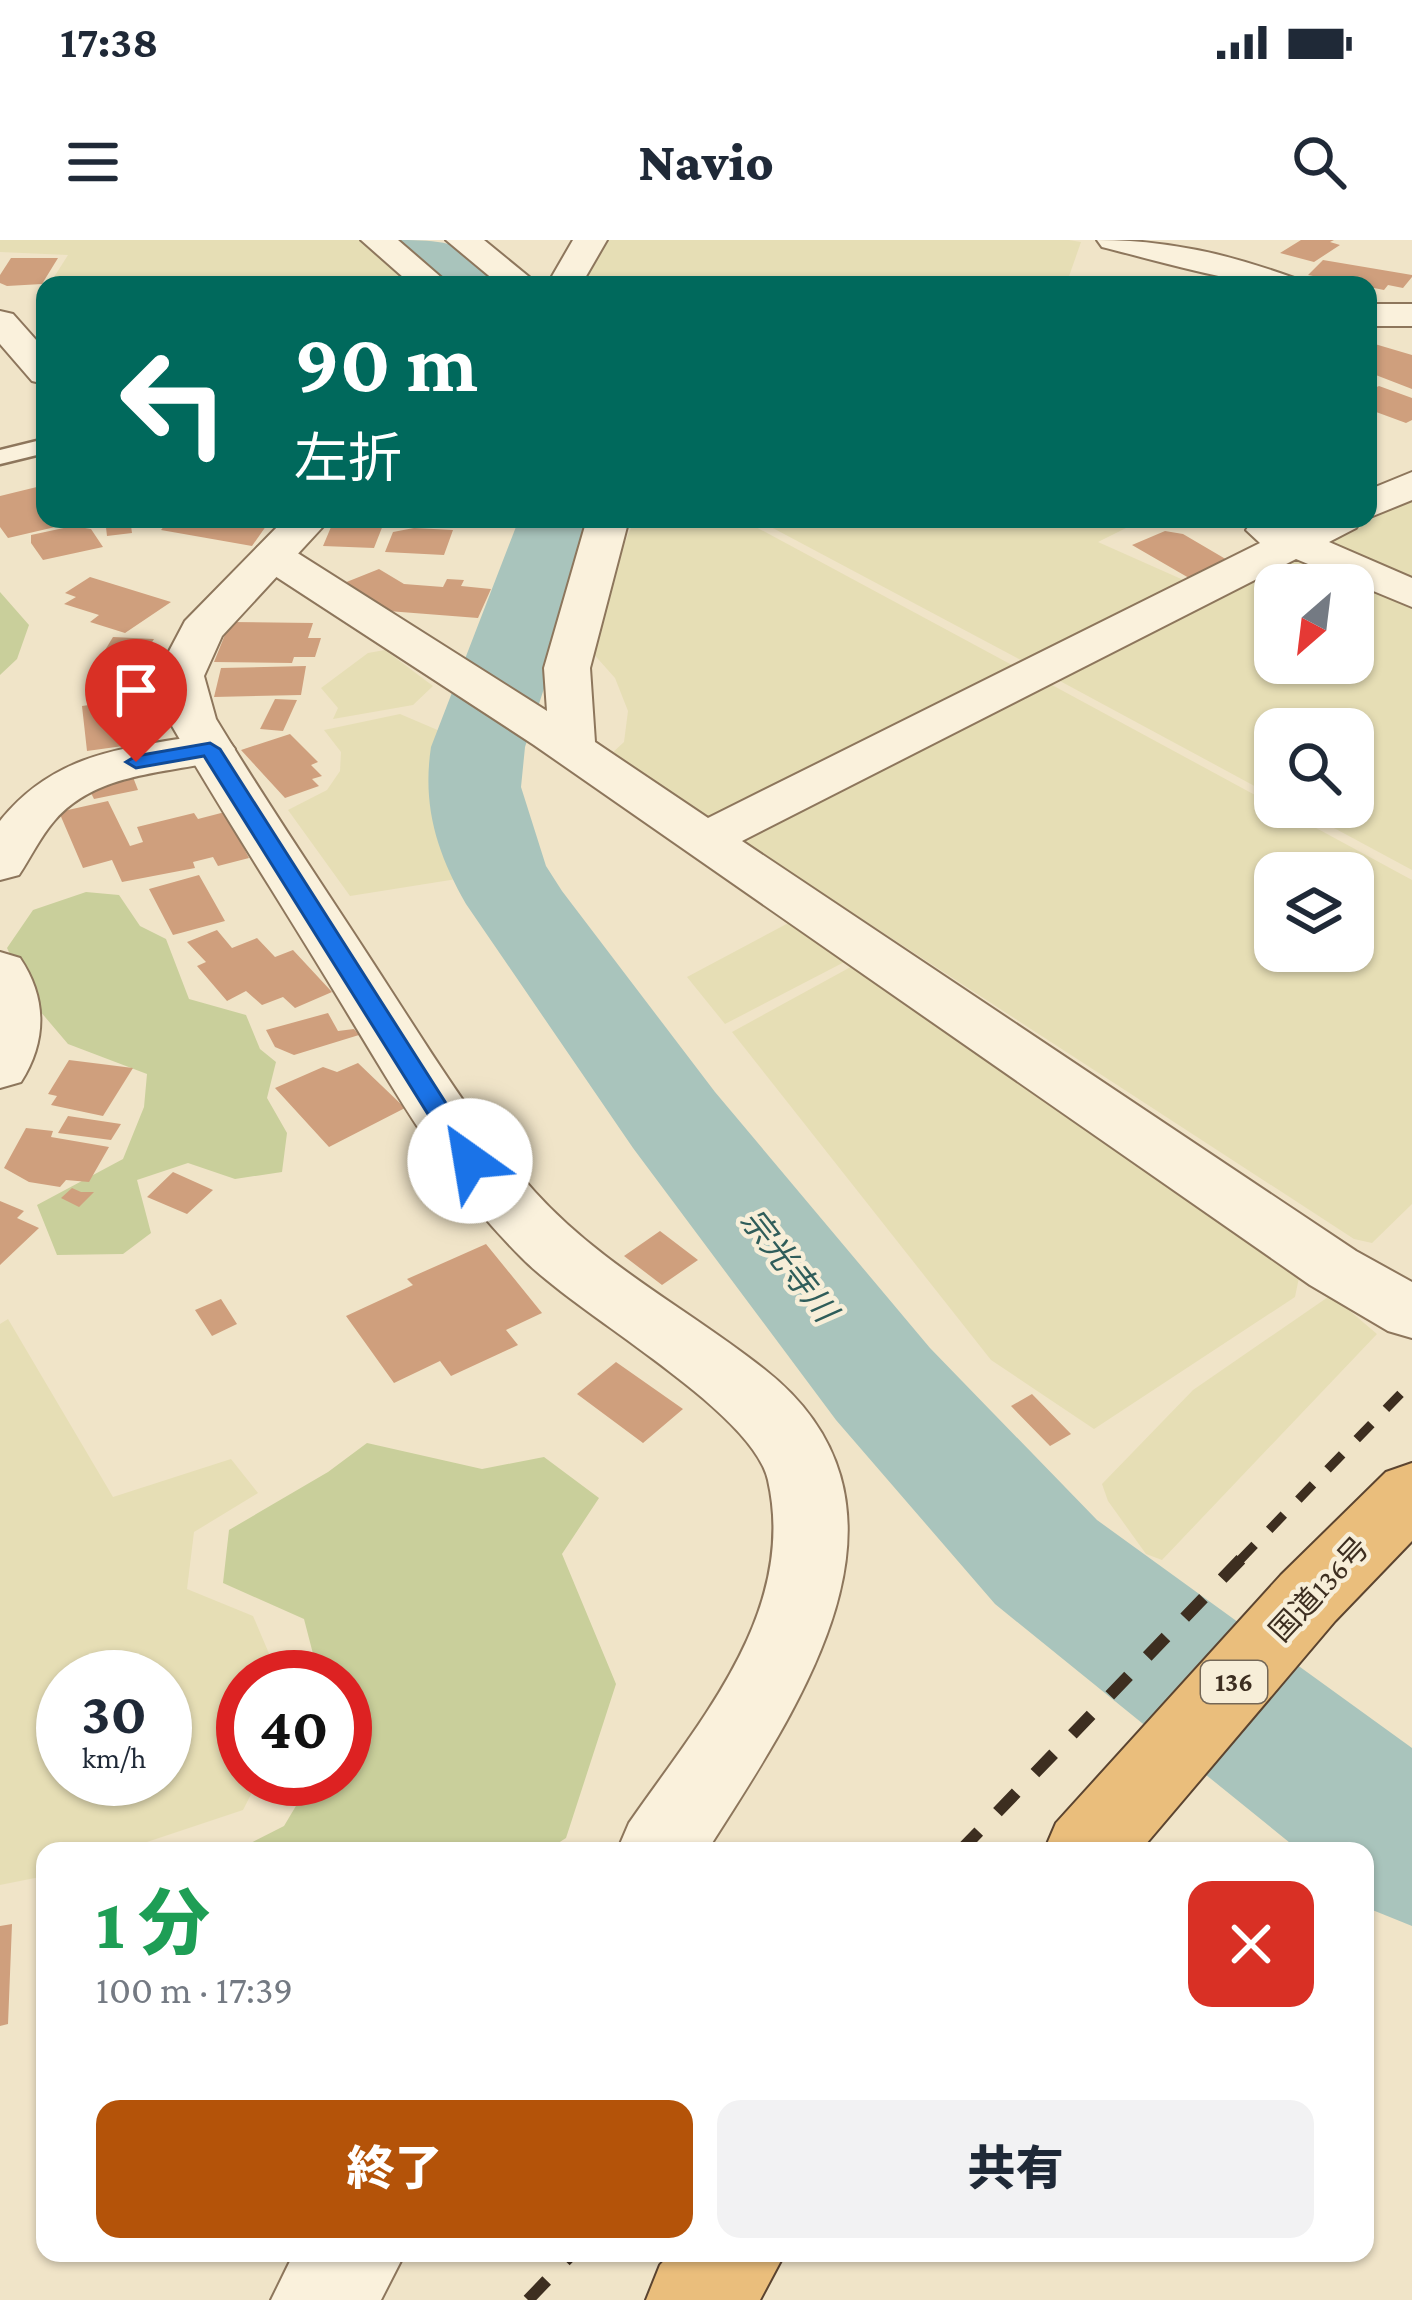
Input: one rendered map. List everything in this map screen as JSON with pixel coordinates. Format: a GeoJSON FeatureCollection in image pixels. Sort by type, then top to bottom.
{"type":"FeatureCollection","features":[{"type":"Feature","properties":{"kind":"highway","name":"国道136号"},"geometry":{"type":"LineString","coordinates":[[1094,1842],[1308,1598],[1412,1492]]}},
{"type":"Feature","properties":{"kind":"highway"},"geometry":{"type":"LineString","coordinates":[[695,2300],[728,2262]]}},
{"type":"Feature","properties":{"kind":"street"},"geometry":{"type":"LineString","coordinates":[[378,240],[422,276]]}},
{"type":"Feature","properties":{"kind":"street"},"geometry":{"type":"LineString","coordinates":[[463,240],[509,276]]}},
{"type":"Feature","properties":{"kind":"street"},"geometry":{"type":"LineString","coordinates":[[569,276],[590,240]]}},
{"type":"Feature","properties":{"kind":"street"},"geometry":{"type":"LineString","coordinates":[[1103,248],[1225,264],[1258,276]]}},
{"type":"Feature","properties":{"kind":"street"},"geometry":{"type":"LineString","coordinates":[[1377,315],[1412,315]]}},
{"type":"Feature","properties":{"kind":"street"},"geometry":{"type":"LineString","coordinates":[[0,322],[24,360]]}},
{"type":"Feature","properties":{"kind":"street"},"geometry":{"type":"LineString","coordinates":[[1377,502],[1412,484]]}},
{"type":"Feature","properties":{"kind":"street"},"geometry":{"type":"LineString","coordinates":[[560,741],[576,727],[565,682],[567,668],[606,528]]}},
{"type":"Feature","properties":{"kind":"street"},"geometry":{"type":"LineString","coordinates":[[1263,528],[1412,594]]}},
{"type":"Feature","properties":{"kind":"street"},"geometry":{"type":"LineString","coordinates":[[702,841],[1323,528]]}},
{"type":"Feature","properties":{"kind":"street"},"geometry":{"type":"LineString","coordinates":[[665,1842],[763,1693],[791,1636],[810,1569],[810,1505],[794,1445],[756,1397],[663,1335],[548,1246],[470,1161],[210,749],[184,698],[180,676],[187,655],[201,631],[291,537],[454,670],[1333,1268],[1412,1313]]}},
{"type":"Feature","properties":{"kind":"street"},"geometry":{"type":"LineString","coordinates":[[0,864],[32,815],[79,776],[111,765],[210,749]]}},
{"type":"Feature","properties":{"kind":"street"},"geometry":{"type":"LineString","coordinates":[[0,970],[15,1014],[12,1040],[0,1068]]}},
{"type":"Feature","properties":{"kind":"street"},"geometry":{"type":"LineString","coordinates":[[320,2300],[349,2262]]}},
{"type":"Feature","properties":{"kind":"lane"},"geometry":{"type":"LineString","coordinates":[[0,457],[36,448]]}},
{"type":"Feature","properties":{"kind":"shaded area"},"geometry":{"type":"Polygon","coordinates":[[[0,240],[371,240],[409,276],[55,276],[68,255],[0,252],[0,240]]]}},
{"type":"Feature","properties":{"kind":"shaded area"},"geometry":{"type":"Polygon","coordinates":[[[604,240],[1081,242],[1069,276],[582,276],[604,240]]]}},
{"type":"Feature","properties":{"kind":"shaded area"},"geometry":{"type":"Polygon","coordinates":[[[1412,498],[1412,581],[1326,544],[1356,528],[1377,528],[1377,517],[1412,498]]]}},
{"type":"Feature","properties":{"kind":"shaded area"},"geometry":{"type":"Polygon","coordinates":[[[631,528],[758,528],[1023,671],[718,823],[611,754],[624,742],[628,711],[615,678],[590,650],[593,615],[631,528]]]}},
{"type":"Feature","properties":{"kind":"shaded area"},"geometry":{"type":"Polygon","coordinates":[[[773,528],[1126,528],[1098,542],[1197,586],[1030,665],[773,528]]]}},
{"type":"Feature","properties":{"kind":"shaded area"},"geometry":{"type":"Polygon","coordinates":[[[1254,581],[1254,684],[1374,684],[1374,589],[1412,604],[1412,870],[1334,828],[1374,828],[1374,708],[1254,708],[1254,786],[1060,681],[1254,581]]]}},
{"type":"Feature","properties":{"kind":"shaded area"},"geometry":{"type":"Polygon","coordinates":[[[385,650],[433,686],[413,705],[333,719],[338,708],[321,688],[368,653],[385,650]]]}},
{"type":"Feature","properties":{"kind":"shaded area"},"geometry":{"type":"Polygon","coordinates":[[[1052,685],[1254,794],[1254,828],[1316,828],[1360,852],[1254,852],[1254,972],[1374,972],[1374,859],[1412,880],[1412,1204],[1372,1243],[1354,1239],[742,841],[1052,685]]]}},
{"type":"Feature","properties":{"kind":"shaded area"},"geometry":{"type":"Polygon","coordinates":[[[400,714],[454,737],[439,771],[443,829],[463,866],[463,878],[350,896],[288,810],[327,790],[340,771],[341,752],[324,730],[400,714]]]}},
{"type":"Feature","properties":{"kind":"shaded area"},"geometry":{"type":"Polygon","coordinates":[[[794,920],[854,957],[725,1024],[687,977],[794,920]]]}},
{"type":"Feature","properties":{"kind":"shaded area"},"geometry":{"type":"Polygon","coordinates":[[[858,963],[1301,1268],[1295,1297],[1094,1429],[991,1360],[732,1032],[858,963]]]}},
{"type":"Feature","properties":{"kind":"shaded area"},"geometry":{"type":"Polygon","coordinates":[[[1331,1295],[1377,1334],[1162,1560],[1146,1554],[1108,1501],[1102,1484],[1193,1390],[1331,1295]]]}},
{"type":"Feature","properties":{"kind":"shaded area"},"geometry":{"type":"Polygon","coordinates":[[[8,1319],[113,1497],[231,1459],[258,1493],[194,1532],[187,1589],[253,1616],[267,1650],[216,1650],[216,1806],[245,1806],[243,1810],[147,1842],[36,1842],[36,1878],[0,1885],[0,1324],[8,1319]]]}},
{"type":"Feature","properties":{"kind":"green space"},"geometry":{"type":"Polygon","coordinates":[[[0,592],[29,625],[17,659],[0,675],[0,592]]]}},
{"type":"Feature","properties":{"kind":"green space"},"geometry":{"type":"Polygon","coordinates":[[[86,892],[119,895],[140,926],[166,939],[189,999],[246,1015],[260,1049],[276,1062],[267,1098],[287,1133],[282,1172],[235,1179],[188,1163],[137,1180],[151,1233],[123,1254],[57,1255],[37,1205],[123,1159],[144,1107],[147,1074],[68,1044],[34,1004],[7,948],[33,910],[86,892]]]}},
{"type":"Feature","properties":{"kind":"green space"},"geometry":{"type":"Polygon","coordinates":[[[367,1443],[482,1469],[544,1457],[599,1498],[562,1554],[616,1684],[566,1838],[560,1842],[253,1842],[284,1826],[296,1806],[372,1806],[372,1650],[312,1650],[304,1619],[223,1583],[229,1530],[328,1472],[367,1443]]]}},
{"type":"Feature","properties":{"kind":"building"},"geometry":{"type":"Polygon","coordinates":[[[1301,240],[1334,240],[1330,242],[1340,245],[1314,262],[1280,253],[1301,240]]]}},
{"type":"Feature","properties":{"kind":"building"},"geometry":{"type":"Polygon","coordinates":[[[11,258],[58,258],[47,276],[36,276],[36,284],[7,286],[0,283],[11,258]]]}},
{"type":"Feature","properties":{"kind":"building"},"geometry":{"type":"Polygon","coordinates":[[[1323,260],[1412,277],[1403,288],[1388,285],[1384,290],[1377,289],[1377,276],[1308,275],[1323,260]]]}},
{"type":"Feature","properties":{"kind":"building"},"geometry":{"type":"Polygon","coordinates":[[[1377,345],[1412,355],[1412,389],[1377,375],[1377,345]]]}},
{"type":"Feature","properties":{"kind":"building"},"geometry":{"type":"Polygon","coordinates":[[[1377,387],[1412,398],[1412,420],[1406,423],[1377,412],[1377,387]]]}},
{"type":"Feature","properties":{"kind":"building"},"geometry":{"type":"Polygon","coordinates":[[[36,487],[36,528],[51,528],[8,538],[0,527],[0,496],[36,487]]]}},
{"type":"Feature","properties":{"kind":"building"},"geometry":{"type":"Polygon","coordinates":[[[64,528],[91,529],[103,547],[43,560],[31,535],[64,528]]]}},
{"type":"Feature","properties":{"kind":"building"},"geometry":{"type":"Polygon","coordinates":[[[106,528],[131,528],[132,533],[107,536],[106,528]]]}},
{"type":"Feature","properties":{"kind":"building"},"geometry":{"type":"Polygon","coordinates":[[[163,528],[265,528],[252,546],[163,528]]]}},
{"type":"Feature","properties":{"kind":"building"},"geometry":{"type":"Polygon","coordinates":[[[331,528],[382,528],[374,548],[323,546],[331,528]]]}},
{"type":"Feature","properties":{"kind":"building"},"geometry":{"type":"Polygon","coordinates":[[[453,530],[444,555],[385,552],[393,532],[453,530]]]}},
{"type":"Feature","properties":{"kind":"building"},"geometry":{"type":"Polygon","coordinates":[[[1165,531],[1183,534],[1229,561],[1189,578],[1132,545],[1165,531]]]}},
{"type":"Feature","properties":{"kind":"building"},"geometry":{"type":"Polygon","coordinates":[[[379,569],[404,584],[443,587],[447,579],[464,580],[461,586],[491,589],[478,618],[388,611],[344,583],[379,569]]]}},
{"type":"Feature","properties":{"kind":"building"},"geometry":{"type":"Polygon","coordinates":[[[90,577],[171,602],[125,633],[90,622],[99,615],[64,604],[76,597],[65,593],[90,577]]]}},
{"type":"Feature","properties":{"kind":"building"},"geometry":{"type":"Polygon","coordinates":[[[230,622],[313,623],[308,638],[321,638],[315,657],[294,657],[292,663],[214,662],[230,622]]]}},
{"type":"Feature","properties":{"kind":"building"},"geometry":{"type":"Polygon","coordinates":[[[113,637],[154,639],[143,657],[102,655],[113,637]]]}},
{"type":"Feature","properties":{"kind":"building"},"geometry":{"type":"Polygon","coordinates":[[[306,666],[301,695],[214,697],[221,668],[306,666]]]}},
{"type":"Feature","properties":{"kind":"building"},"geometry":{"type":"Polygon","coordinates":[[[131,668],[126,686],[92,687],[97,669],[131,668]]]}},
{"type":"Feature","properties":{"kind":"building"},"geometry":{"type":"Polygon","coordinates":[[[145,697],[152,742],[87,751],[82,706],[145,697]]]}},
{"type":"Feature","properties":{"kind":"building"},"geometry":{"type":"Polygon","coordinates":[[[275,699],[297,700],[283,731],[260,729],[275,699]]]}},
{"type":"Feature","properties":{"kind":"building"},"geometry":{"type":"Polygon","coordinates":[[[290,734],[318,762],[311,765],[322,776],[312,779],[319,786],[285,798],[241,750],[290,734]]]}},
{"type":"Feature","properties":{"kind":"building"},"geometry":{"type":"Polygon","coordinates":[[[131,772],[138,790],[94,799],[90,791],[131,772]]]}},
{"type":"Feature","properties":{"kind":"building"},"geometry":{"type":"Polygon","coordinates":[[[108,801],[130,846],[143,842],[137,827],[194,813],[198,819],[225,812],[249,858],[218,866],[213,857],[193,862],[195,868],[122,882],[112,860],[83,868],[59,812],[108,801]]]}},
{"type":"Feature","properties":{"kind":"building"},"geometry":{"type":"Polygon","coordinates":[[[199,875],[225,921],[173,935],[149,889],[199,875]]]}},
{"type":"Feature","properties":{"kind":"building"},"geometry":{"type":"Polygon","coordinates":[[[217,930],[232,948],[257,938],[275,957],[293,950],[332,992],[295,1008],[283,997],[262,1005],[246,991],[227,1001],[197,966],[206,962],[187,942],[217,930]]]}},
{"type":"Feature","properties":{"kind":"building"},"geometry":{"type":"Polygon","coordinates":[[[328,1013],[338,1031],[354,1029],[359,1035],[294,1055],[275,1047],[266,1030],[328,1013]]]}},
{"type":"Feature","properties":{"kind":"building"},"geometry":{"type":"Polygon","coordinates":[[[69,1060],[133,1068],[103,1116],[51,1105],[57,1096],[48,1094],[69,1060]]]}},
{"type":"Feature","properties":{"kind":"building"},"geometry":{"type":"Polygon","coordinates":[[[358,1063],[405,1108],[329,1147],[275,1088],[323,1067],[337,1072],[358,1063]]]}},
{"type":"Feature","properties":{"kind":"building"},"geometry":{"type":"Polygon","coordinates":[[[68,1116],[121,1124],[111,1140],[58,1133],[68,1116]]]}},
{"type":"Feature","properties":{"kind":"building"},"geometry":{"type":"Polygon","coordinates":[[[26,1128],[109,1147],[89,1182],[66,1180],[60,1187],[29,1182],[4,1168],[26,1128]]]}},
{"type":"Feature","properties":{"kind":"building"},"geometry":{"type":"Polygon","coordinates":[[[173,1172],[213,1190],[187,1214],[147,1197],[173,1172]]]}},
{"type":"Feature","properties":{"kind":"building"},"geometry":{"type":"Polygon","coordinates":[[[72,1188],[94,1192],[79,1207],[61,1198],[72,1188]]]}},
{"type":"Feature","properties":{"kind":"building"},"geometry":{"type":"Polygon","coordinates":[[[0,1201],[24,1211],[17,1218],[39,1228],[0,1265],[0,1201]]]}},
{"type":"Feature","properties":{"kind":"building"},"geometry":{"type":"Polygon","coordinates":[[[660,1231],[698,1260],[662,1285],[624,1256],[660,1231]]]}},
{"type":"Feature","properties":{"kind":"building"},"geometry":{"type":"Polygon","coordinates":[[[486,1244],[542,1313],[506,1330],[518,1345],[451,1376],[440,1361],[394,1383],[346,1316],[413,1285],[407,1279],[486,1244]]]}},
{"type":"Feature","properties":{"kind":"building"},"geometry":{"type":"Polygon","coordinates":[[[221,1299],[237,1324],[212,1336],[195,1310],[221,1299]]]}},
{"type":"Feature","properties":{"kind":"building"},"geometry":{"type":"Polygon","coordinates":[[[616,1362],[683,1409],[643,1443],[577,1394],[616,1362]]]}},
{"type":"Feature","properties":{"kind":"building"},"geometry":{"type":"Polygon","coordinates":[[[1032,1394],[1071,1434],[1050,1446],[1011,1406],[1032,1394]]]}},
{"type":"Feature","properties":{"kind":"building"},"geometry":{"type":"Polygon","coordinates":[[[12,1924],[8,2024],[0,2026],[0,1926],[12,1924]]]}},
{"type":"Feature","properties":{"kind":"waterway","name":"宗光寺川"},"geometry":{"type":"LineString","coordinates":[[419,240],[464,276]]}},
{"type":"Feature","properties":{"kind":"waterway","name":"宗光寺川"},"geometry":{"type":"LineString","coordinates":[[556,528],[478,747],[473,787],[495,866],[518,904],[674,1120],[883,1384],[1046,1562],[1334,1780],[1412,1850]]}},
{"type":"Feature","properties":{"kind":"railway"},"geometry":{"type":"LineString","coordinates":[[1240,1560],[1412,1382]]}},
{"type":"Feature","properties":{"kind":"railway"},"geometry":{"type":"LineString","coordinates":[[969,1842],[1243,1557]]}},
{"type":"Feature","properties":{"kind":"railway"},"geometry":{"type":"LineString","coordinates":[[528,2300],[564,2262]]}},
{"type":"Feature","properties":{"kind":"route"},"geometry":{"type":"LineString","coordinates":[[136,762],[210,749],[470,1161]]}}]}
